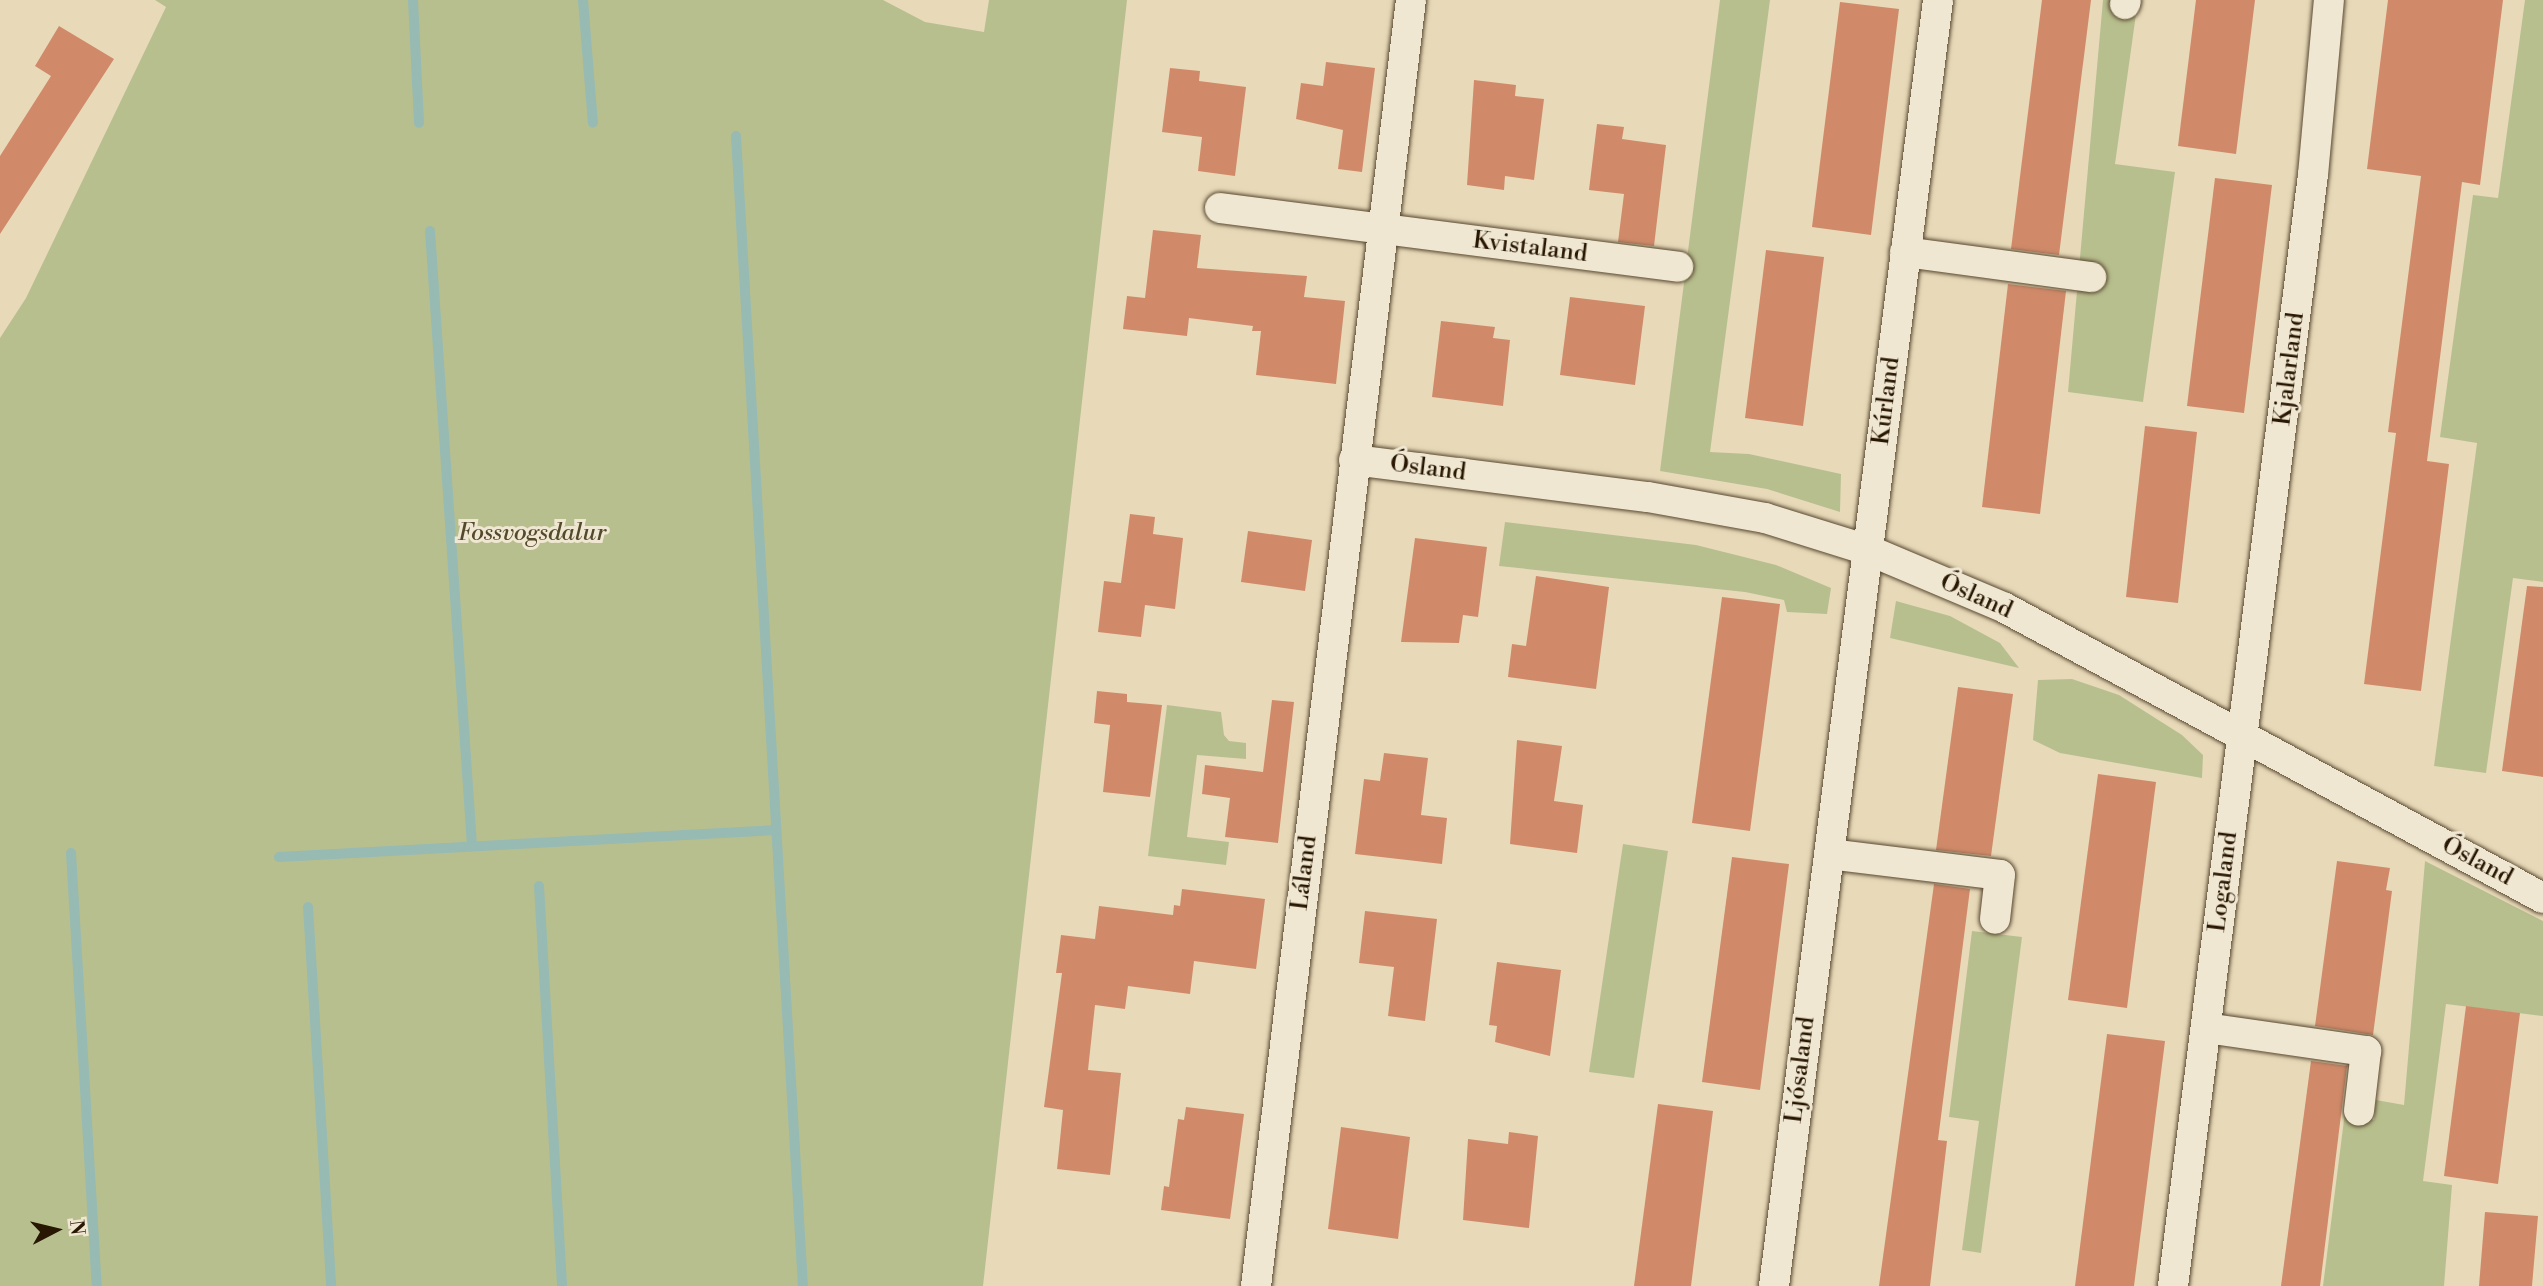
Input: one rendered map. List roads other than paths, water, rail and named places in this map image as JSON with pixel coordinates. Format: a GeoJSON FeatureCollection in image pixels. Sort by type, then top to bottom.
{"type":"FeatureCollection","features":[{"type":"Feature","properties":{"kind":"street"},"geometry":{"type":"LineString","coordinates":[[1354,460],[1412,0]]}},
{"type":"Feature","properties":{"kind":"street","name":"Kúrland"},"geometry":{"type":"LineString","coordinates":[[1868,550],[1938,0]]}},
{"type":"Feature","properties":{"kind":"street","name":"Kjalarland"},"geometry":{"type":"LineString","coordinates":[[2243,736],[2313,175],[2329,0]]}},
{"type":"Feature","properties":{"kind":"street","name":"Kvistaland"},"geometry":{"type":"LineString","coordinates":[[1220,208],[1678,267]]}},
{"type":"Feature","properties":{"kind":"street"},"geometry":{"type":"LineString","coordinates":[[1905,252],[2091,277]]}},
{"type":"Feature","properties":{"kind":"street","name":"Ósland"},"geometry":{"type":"LineString","coordinates":[[1354,460],[1648,497],[1765,519],[1868,550],[2005,608],[2543,898]]}},
{"type":"Feature","properties":{"kind":"street","name":"Láland"},"geometry":{"type":"LineString","coordinates":[[1256,1286],[1354,460]]}},
{"type":"Feature","properties":{"kind":"street","name":"Ljósaland"},"geometry":{"type":"LineString","coordinates":[[1774,1286],[1868,550]]}},
{"type":"Feature","properties":{"kind":"street","name":"Logaland"},"geometry":{"type":"LineString","coordinates":[[2173,1286],[2243,736]]}},
{"type":"Feature","properties":{"kind":"street"},"geometry":{"type":"LineString","coordinates":[[1829,854],[2000,875],[1995,919]]}},
{"type":"Feature","properties":{"kind":"street"},"geometry":{"type":"LineString","coordinates":[[2206,1028],[2366,1051],[2358,1111]]}},
{"type":"Feature","properties":{"kind":"waterway"},"geometry":{"type":"LineString","coordinates":[[413,0],[419,123]]}},
{"type":"Feature","properties":{"kind":"waterway"},"geometry":{"type":"LineString","coordinates":[[583,0],[593,123]]}},
{"type":"Feature","properties":{"kind":"waterway"},"geometry":{"type":"LineString","coordinates":[[736,136],[803,1286]]}},
{"type":"Feature","properties":{"kind":"waterway"},"geometry":{"type":"LineString","coordinates":[[430,231],[472,846]]}},
{"type":"Feature","properties":{"kind":"waterway"},"geometry":{"type":"LineString","coordinates":[[279,857],[776,830]]}},
{"type":"Feature","properties":{"kind":"waterway"},"geometry":{"type":"LineString","coordinates":[[71,853],[97,1286]]}},
{"type":"Feature","properties":{"kind":"waterway"},"geometry":{"type":"LineString","coordinates":[[539,886],[562,1286]]}},
{"type":"Feature","properties":{"kind":"waterway"},"geometry":{"type":"LineString","coordinates":[[308,907],[331,1286]]}},
{"type":"Feature","properties":{"kind":"park label","name":"Fossvogsdalur"},"geometry":{"type":"Point","coordinates":[532,534]}}]}
